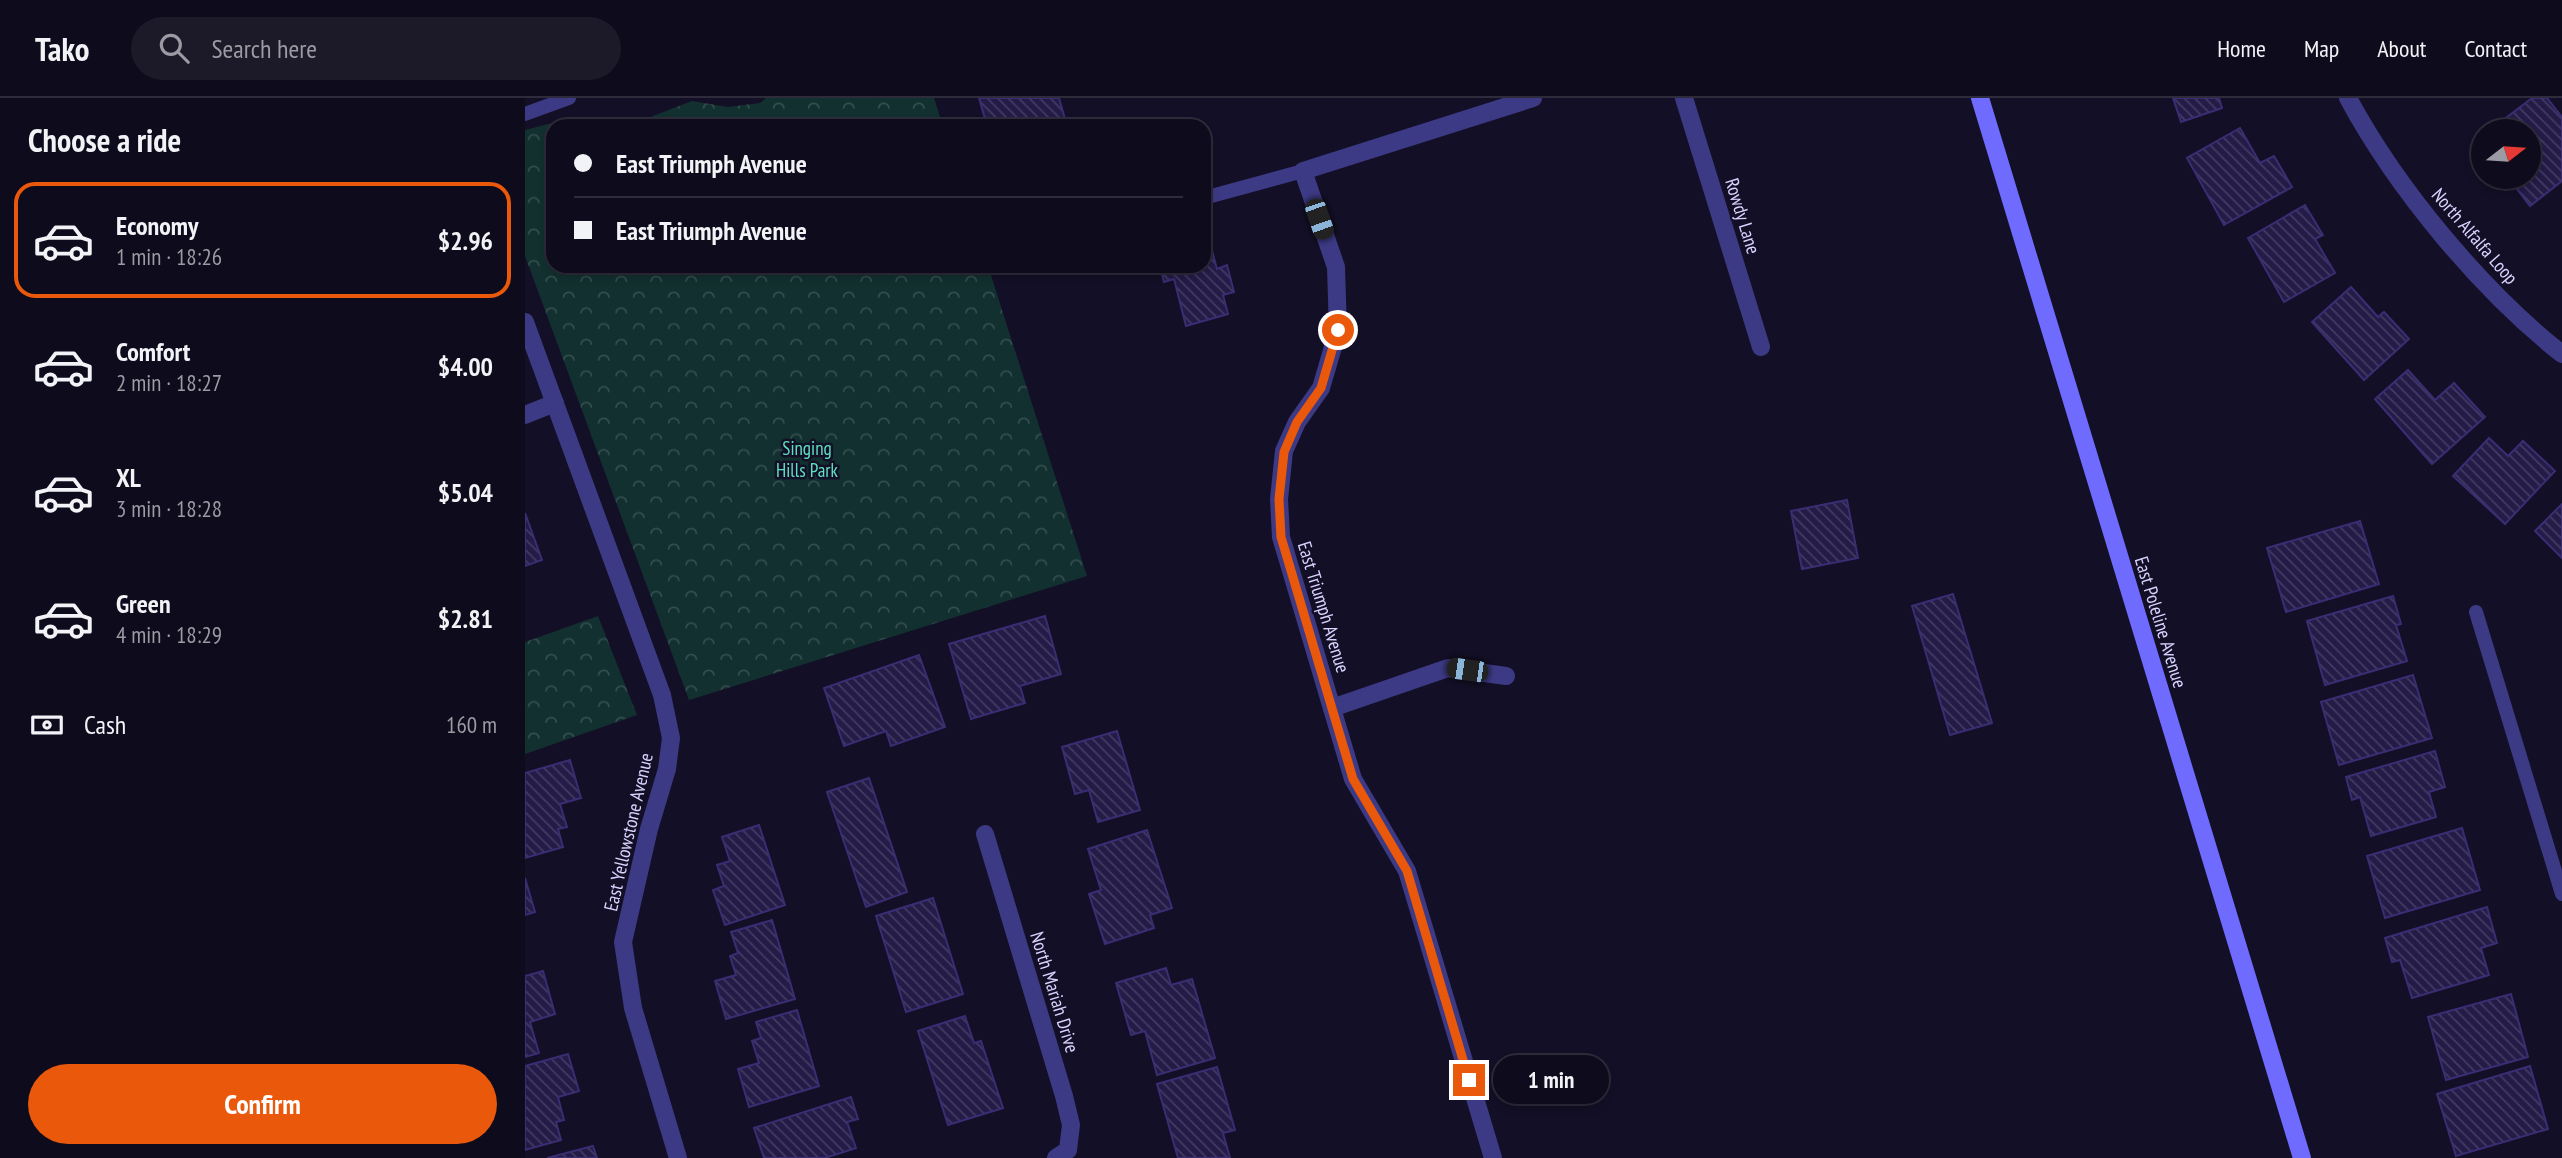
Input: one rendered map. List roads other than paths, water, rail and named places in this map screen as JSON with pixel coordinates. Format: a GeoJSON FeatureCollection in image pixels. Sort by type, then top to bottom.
{"type":"FeatureCollection","features":[{"type":"Feature","properties":{"kind":"main road","name":"East Poleline Avenue"},"geometry":{"type":"LineString","coordinates":[[1980,98],[2302,1158]]}},
{"type":"Feature","properties":{"kind":"street"},"geometry":{"type":"LineString","coordinates":[[1303,171],[1533,98]]}},
{"type":"Feature","properties":{"kind":"street","name":"Rowdy Lane"},"geometry":{"type":"LineString","coordinates":[[1684,98],[1761,347]]}},
{"type":"Feature","properties":{"kind":"street","name":"North Alfalfa Loop"},"geometry":{"type":"LineString","coordinates":[[2348,98],[2427,219],[2527,327],[2562,354]]}},
{"type":"Feature","properties":{"kind":"street","name":"East Triumph Avenue"},"geometry":{"type":"LineString","coordinates":[[1303,171],[1336,267],[1338,330],[1321,388],[1297,422],[1284,452],[1279,499],[1281,537],[1353,779],[1407,871],[1493,1158]]}},
{"type":"Feature","properties":{"kind":"street","name":"East Yellowstone Avenue"},"geometry":{"type":"LineString","coordinates":[[525,322],[662,695],[671,737],[667,769],[649,829],[623,942],[633,1008],[678,1158]]}},
{"type":"Feature","properties":{"kind":"street"},"geometry":{"type":"LineString","coordinates":[[525,415],[555,403]]}},
{"type":"Feature","properties":{"kind":"street"},"geometry":{"type":"LineString","coordinates":[[1332,708],[1448,668],[1506,676]]}},
{"type":"Feature","properties":{"kind":"street","name":"North Mariah Drive"},"geometry":{"type":"LineString","coordinates":[[985,834],[1071,1125],[1068,1150],[1056,1158]]}},
{"type":"Feature","properties":{"kind":"lane"},"geometry":{"type":"LineString","coordinates":[[525,114],[569,98]]}},
{"type":"Feature","properties":{"kind":"lane"},"geometry":{"type":"LineString","coordinates":[[1211,196],[1303,171]]}},
{"type":"Feature","properties":{"kind":"lane"},"geometry":{"type":"LineString","coordinates":[[2476,612],[2562,894]]}},
{"type":"Feature","properties":{"kind":"park label","name":"Singing Hills Park"},"geometry":{"type":"Point","coordinates":[807,459]}}]}
